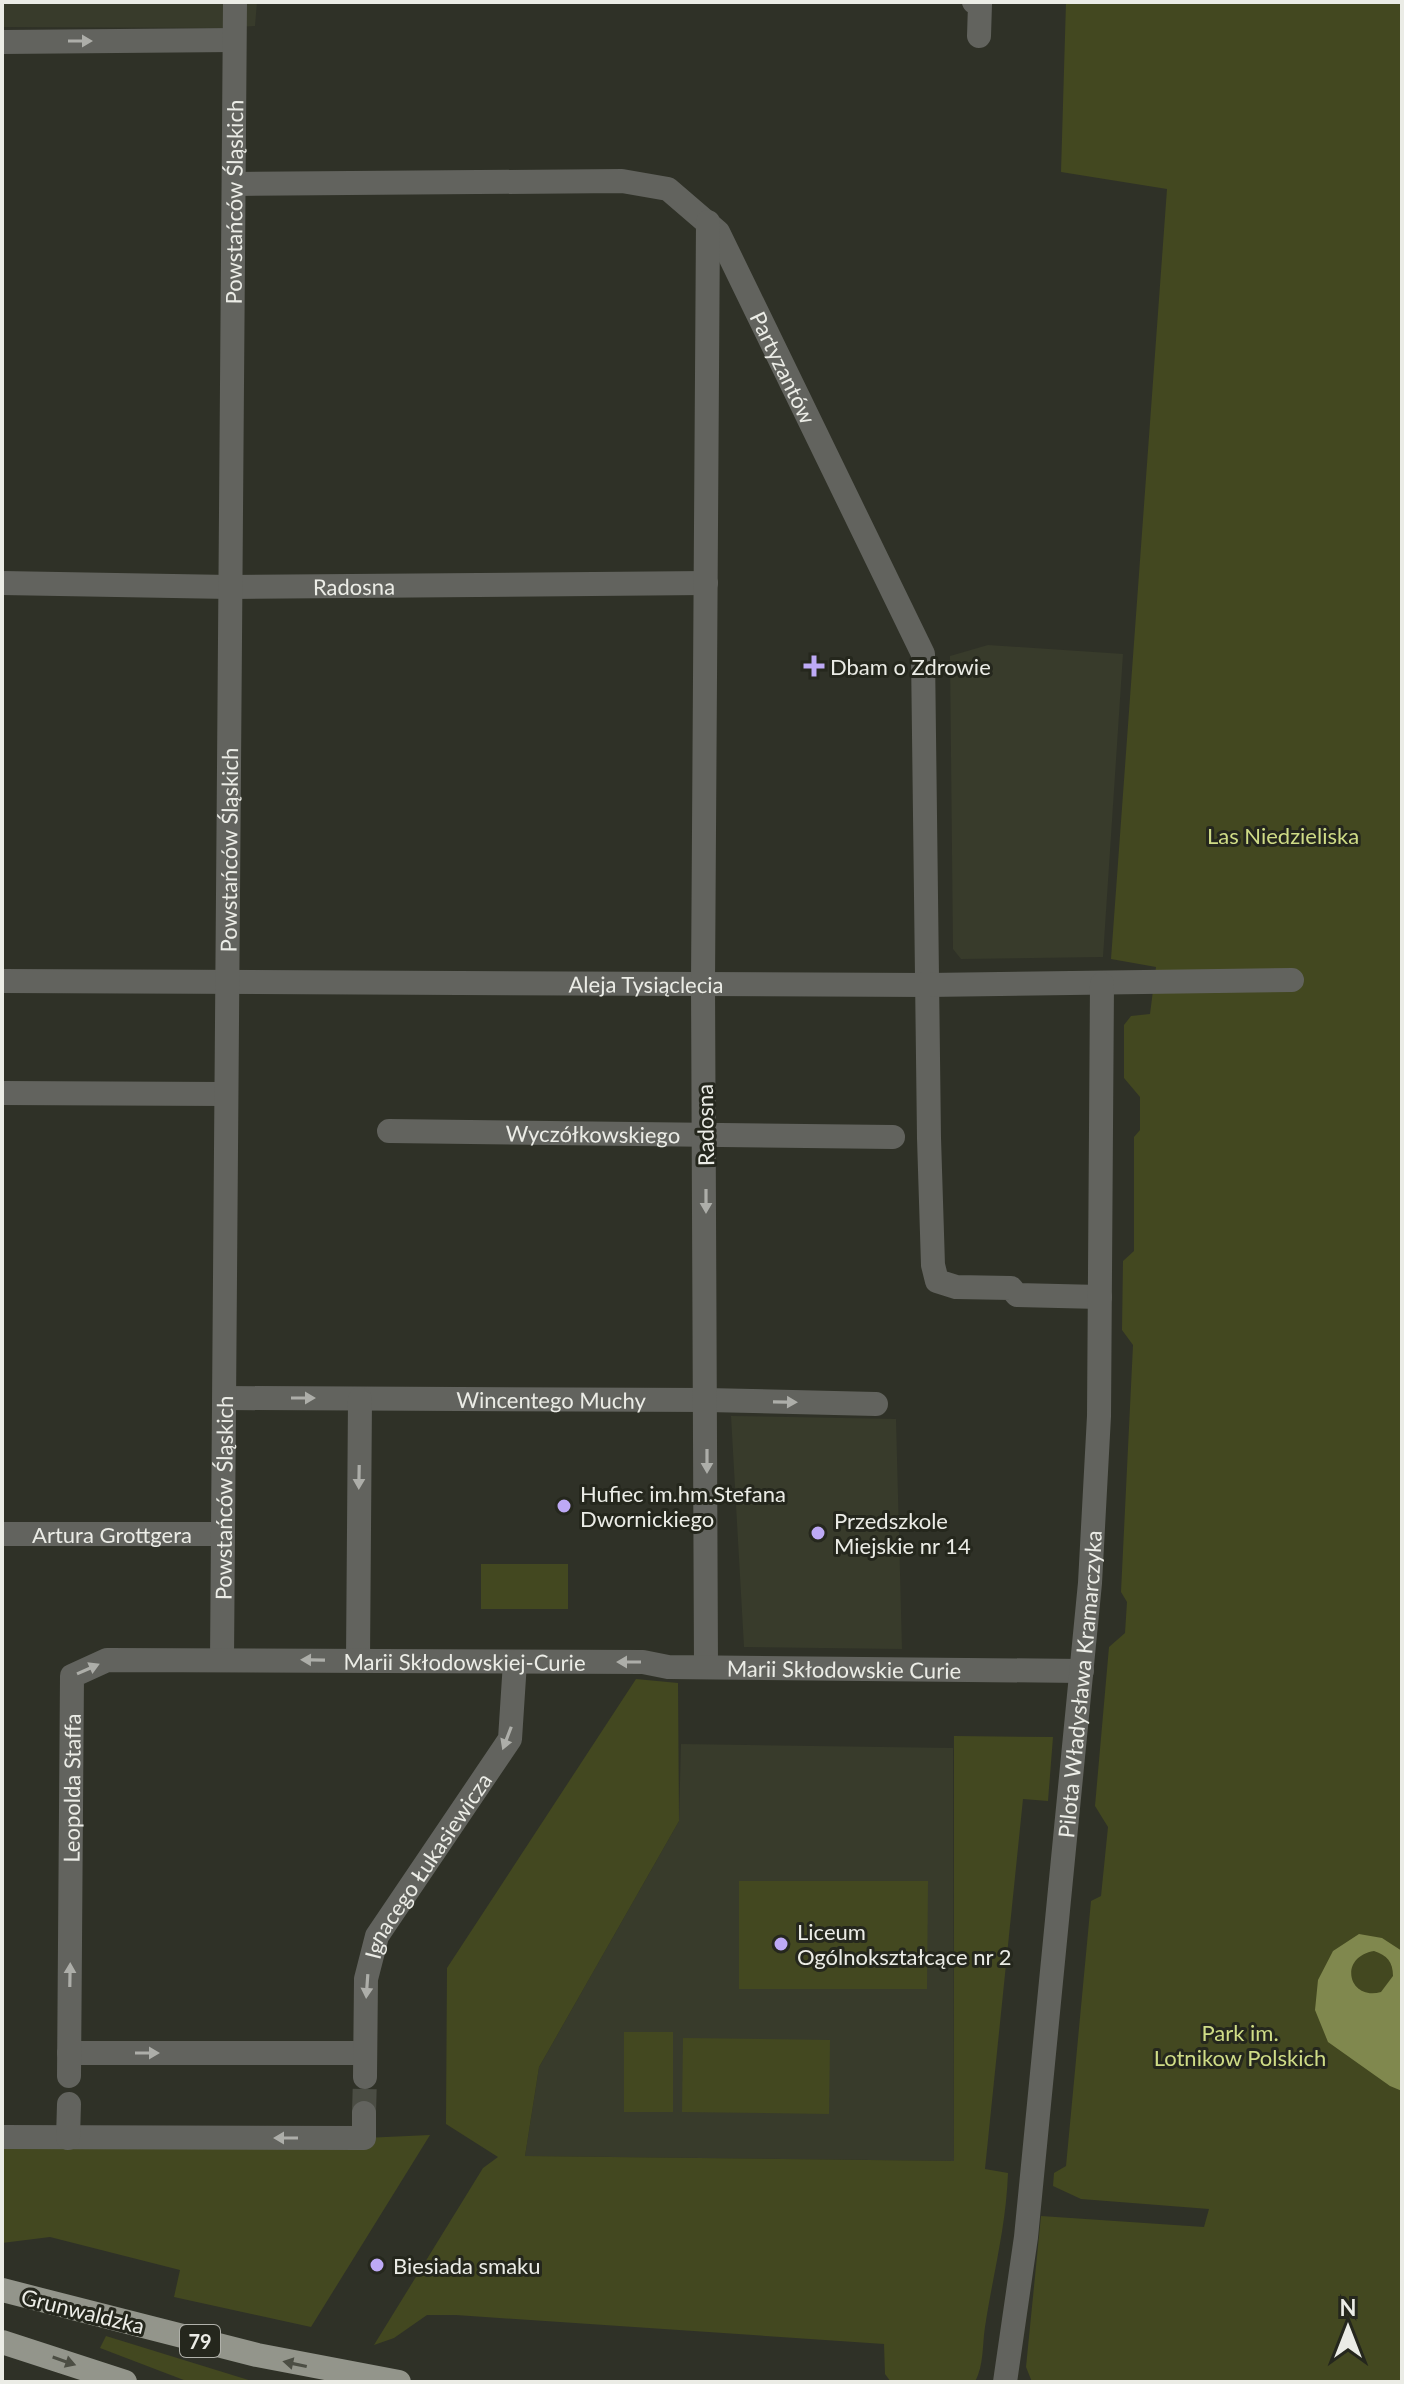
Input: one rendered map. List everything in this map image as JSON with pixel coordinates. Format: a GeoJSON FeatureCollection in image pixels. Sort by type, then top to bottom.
{"type":"FeatureCollection","features":[{"type":"Feature","properties":{"kind":"main road","name":"Grunwaldzka"},"geometry":{"type":"LineString","coordinates":[[2,2290],[257,2355],[399,2382]]}},
{"type":"Feature","properties":{"kind":"main road"},"geometry":{"type":"LineString","coordinates":[[2,2342],[125,2382]]}},
{"type":"Feature","properties":{"kind":"street","name":"Powstańców Śląskich"},"geometry":{"type":"LineString","coordinates":[[222,1660],[235,2]]}},
{"type":"Feature","properties":{"kind":"street"},"geometry":{"type":"LineString","coordinates":[[974,2],[980,4],[979,36]]}},
{"type":"Feature","properties":{"kind":"street"},"geometry":{"type":"LineString","coordinates":[[2,42],[234,40]]}},
{"type":"Feature","properties":{"kind":"street","name":"Partyzantów"},"geometry":{"type":"LineString","coordinates":[[235,184],[622,181],[668,189],[718,232],[923,654],[929,1152],[933,1265],[937,1281],[956,1287],[1011,1288],[1017,1295],[1100,1297]]}},
{"type":"Feature","properties":{"kind":"street","name":"Radosna"},"geometry":{"type":"LineString","coordinates":[[706,1667],[703,983],[708,222]]}},
{"type":"Feature","properties":{"kind":"street","name":"Radosna"},"geometry":{"type":"LineString","coordinates":[[2,583],[230,587],[706,583]]}},
{"type":"Feature","properties":{"kind":"street","name":"Aleja Tysiąclecia"},"geometry":{"type":"LineString","coordinates":[[2,981],[928,985],[1292,980]]}},
{"type":"Feature","properties":{"kind":"street","name":"Pilota Władysława Kramarczyka"},"geometry":{"type":"LineString","coordinates":[[1005,2382],[1026,2237],[1082,1671],[1097,1468],[1102,984]]}},
{"type":"Feature","properties":{"kind":"street"},"geometry":{"type":"LineString","coordinates":[[2,1093],[225,1094]]}},
{"type":"Feature","properties":{"kind":"street","name":"Wyczółkowskiego"},"geometry":{"type":"LineString","coordinates":[[389,1131],[893,1137]]}},
{"type":"Feature","properties":{"kind":"street","name":"Wincentego Muchy"},"geometry":{"type":"LineString","coordinates":[[225,1398],[707,1400],[876,1404]]}},
{"type":"Feature","properties":{"kind":"street"},"geometry":{"type":"LineString","coordinates":[[358,1660],[360,1399]]}},
{"type":"Feature","properties":{"kind":"street","name":"Artura Grottgera"},"geometry":{"type":"LineString","coordinates":[[2,1534],[222,1534]]}},
{"type":"Feature","properties":{"kind":"street","name":"Leopolda Staffa"},"geometry":{"type":"LineString","coordinates":[[222,1660],[107,1660],[72,1676],[69,2064],[365,2065]]}},
{"type":"Feature","properties":{"kind":"street","name":"Marii Skłodowskiej-Curie"},"geometry":{"type":"LineString","coordinates":[[222,1660],[643,1662],[668,1667],[706,1667]]}},
{"type":"Feature","properties":{"kind":"street","name":"Ignacego Łukasiewicza"},"geometry":{"type":"LineString","coordinates":[[365,2065],[366,1979],[377,1936],[510,1739],[515,1662]]}},
{"type":"Feature","properties":{"kind":"street","name":"Marii Skłodowskie Curie"},"geometry":{"type":"LineString","coordinates":[[706,1667],[1082,1671]]}},
{"type":"Feature","properties":{"kind":"street"},"geometry":{"type":"LineString","coordinates":[[68,2138],[69,2104]]}},
{"type":"Feature","properties":{"kind":"street"},"geometry":{"type":"LineString","coordinates":[[2,2137],[364,2138],[364,2113]]}},
{"type":"Feature","properties":{"kind":"shaded area"},"geometry":{"type":"Polygon","coordinates":[[[2,2],[257,2],[255,26],[222,28],[2,27],[2,2]]]}},
{"type":"Feature","properties":{"kind":"shaded area"},"geometry":{"type":"Polygon","coordinates":[[[988,645],[1123,654],[1103,957],[961,959],[953,949],[950,656],[988,645]]]}},
{"type":"Feature","properties":{"kind":"shaded area","name":"Przedszkole Miejskie nr 14"},"geometry":{"type":"Polygon","coordinates":[[[731,1416],[896,1419],[902,1649],[744,1647],[731,1416]]]}},
{"type":"Feature","properties":{"kind":"shaded area","name":"Liceum Ogólnokształcące nr 2"},"geometry":{"type":"Polygon","coordinates":[[[681,1744],[953,1748],[954,2161],[525,2156],[539,2067],[679,1821],[681,1744]]]}},
{"type":"Feature","properties":{"kind":"shaded area"},"geometry":{"type":"Polygon","coordinates":[[[1359,1934],[1382,1938],[1402,1951],[1402,2091],[1390,2086],[1328,2042],[1315,2010],[1318,1980],[1333,1951],[1359,1934]],[[1374,1951],[1355,1961],[1352,1969],[1355,1985],[1370,1993],[1381,1992],[1393,1976],[1386,1957],[1374,1951]]]}},
{"type":"Feature","properties":{"kind":"green space"},"geometry":{"type":"Polygon","coordinates":[[[1066,2],[1402,2],[1402,2382],[1032,2382],[1026,2367],[1041,2216],[1204,2227],[1209,2209],[1081,2199],[1053,2186],[1054,2173],[1066,2166],[1091,1901],[1101,1896],[1108,1827],[1095,1806],[1109,1647],[1125,1633],[1127,1602],[1121,1592],[1133,1345],[1122,1330],[1123,1261],[1134,1251],[1134,1137],[1140,1130],[1140,1097],[1124,1078],[1124,1025],[1131,1016],[1150,1014],[1156,967],[1111,959],[1167,189],[1061,172],[1066,2]]]}},
{"type":"Feature","properties":{"kind":"green space"},"geometry":{"type":"Polygon","coordinates":[[[481,1564],[568,1564],[568,1609],[481,1609],[481,1564]]]}},
{"type":"Feature","properties":{"kind":"green space"},"geometry":{"type":"Polygon","coordinates":[[[636,1679],[678,1683],[679,1821],[539,2067],[525,2156],[954,2161],[954,1736],[1053,1737],[1048,1801],[1023,1799],[985,2169],[1008,2173],[1007,2193],[981,2362],[975,2382],[891,2382],[885,2374],[884,2344],[456,2315],[427,2315],[394,2338],[374,2345],[483,2168],[498,2157],[446,2124],[447,1968],[636,1679]]]}},
{"type":"Feature","properties":{"kind":"green space"},"geometry":{"type":"Polygon","coordinates":[[[739,1881],[928,1881],[927,1989],[739,1989],[739,1881]]]}},
{"type":"Feature","properties":{"kind":"green space"},"geometry":{"type":"Polygon","coordinates":[[[624,2032],[673,2032],[673,2112],[624,2112],[624,2032]]]}},
{"type":"Feature","properties":{"kind":"green space"},"geometry":{"type":"Polygon","coordinates":[[[683,2038],[830,2040],[829,2114],[682,2112],[683,2038]]]}},
{"type":"Feature","properties":{"kind":"green space"},"geometry":{"type":"Polygon","coordinates":[[[430,2135],[311,2327],[174,2297],[180,2270],[50,2237],[2,2243],[2,2137],[364,2138],[430,2135]]]}},
{"type":"Feature","properties":{"kind":"green space"},"geometry":{"type":"Polygon","coordinates":[[[106,2336],[255,2382],[189,2382],[100,2348],[106,2336]]]}},
{"type":"Feature","properties":{"kind":"tunnel"},"geometry":{"type":"LineString","coordinates":[[364,2113],[365,2077]]}},
{"type":"Feature","properties":{"kind":"place","name":"Dbam o Zdrowie"},"geometry":{"type":"Point","coordinates":[814,666]}},
{"type":"Feature","properties":{"kind":"place","name":"Hufiec im.hm.Stefana Dwornickiego"},"geometry":{"type":"Point","coordinates":[564,1506]}},
{"type":"Feature","properties":{"kind":"place","name":"Przedszkole Miejskie nr 14"},"geometry":{"type":"Point","coordinates":[818,1533]}},
{"type":"Feature","properties":{"kind":"place","name":"Liceum Ogólnokształcące nr 2"},"geometry":{"type":"Point","coordinates":[781,1944]}},
{"type":"Feature","properties":{"kind":"place","name":"Biesiada smaku"},"geometry":{"type":"Point","coordinates":[377,2265]}},
{"type":"Feature","properties":{"kind":"park label","name":"Las Niedzieliska"},"geometry":{"type":"Point","coordinates":[1283,835]}},
{"type":"Feature","properties":{"kind":"park label","name":"Park im. Lotnikow Polskich"},"geometry":{"type":"Point","coordinates":[1240,2044]}}]}
